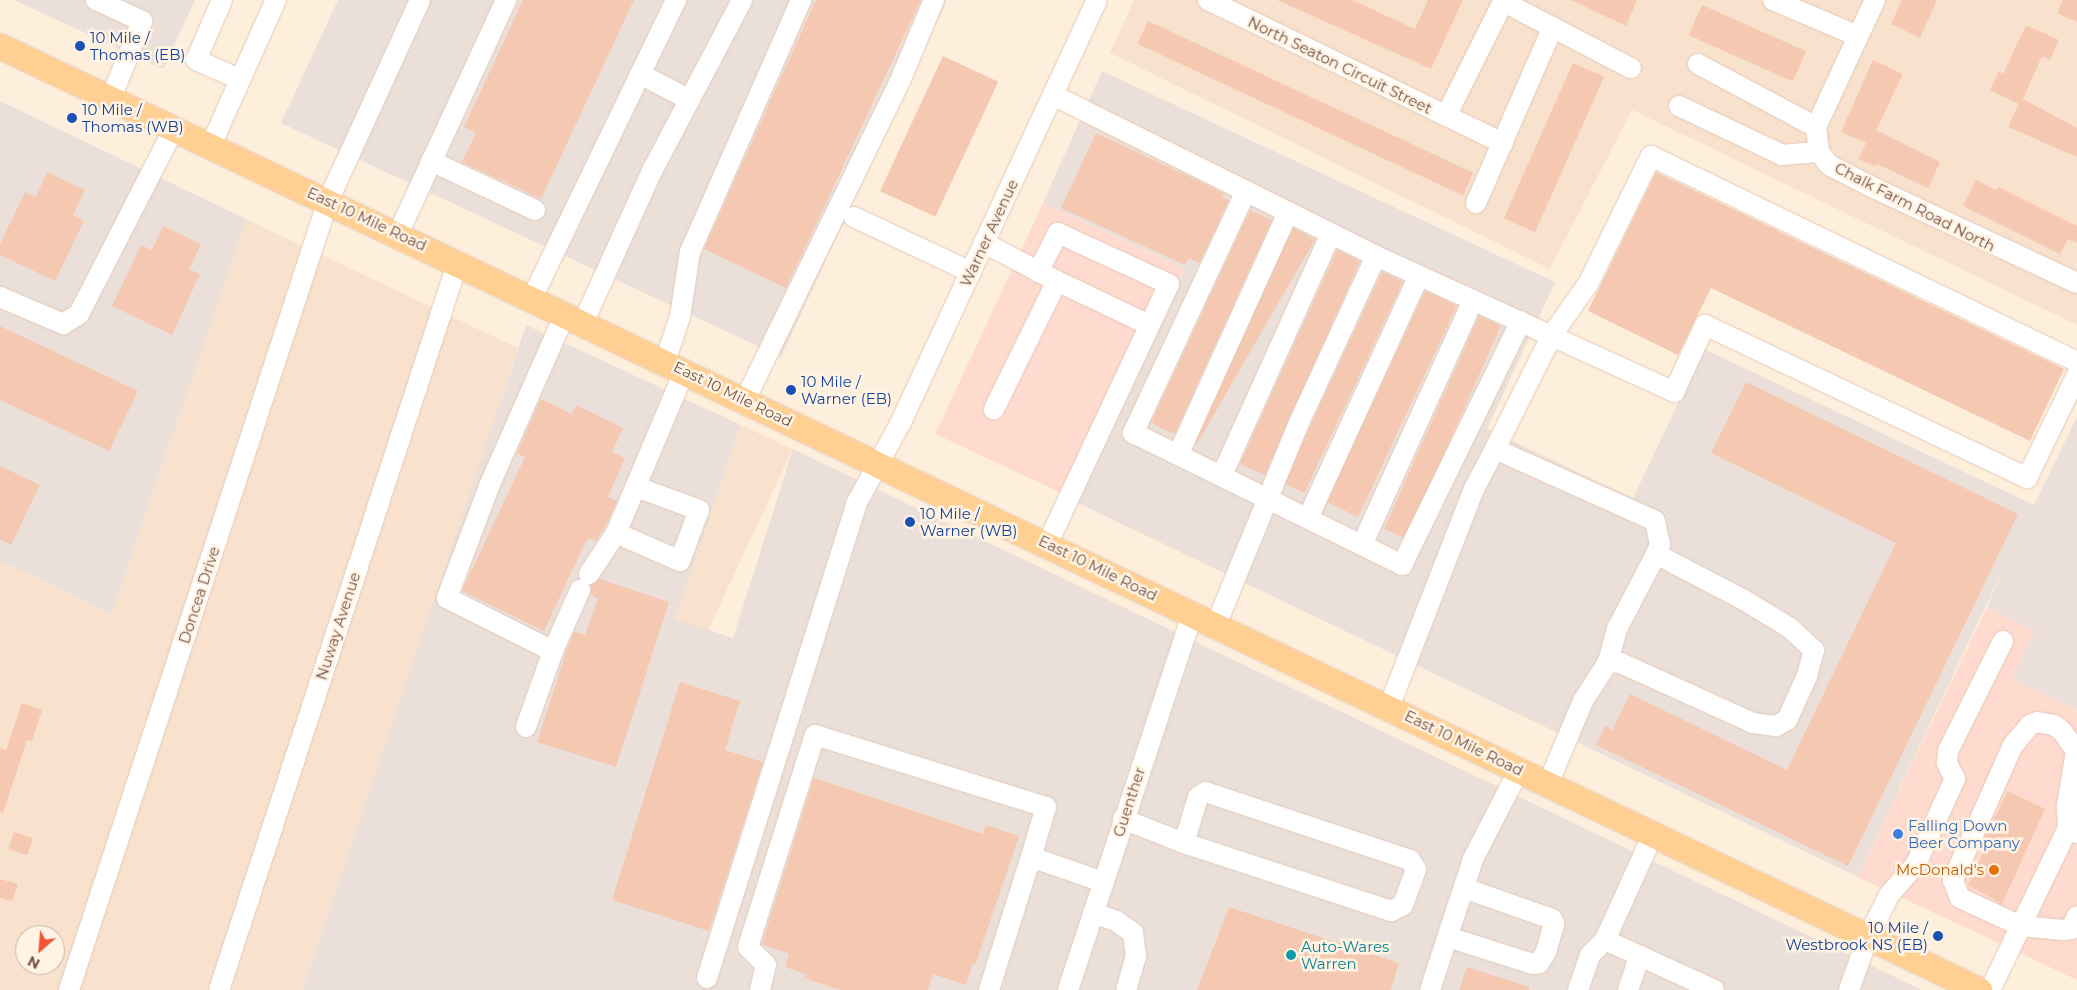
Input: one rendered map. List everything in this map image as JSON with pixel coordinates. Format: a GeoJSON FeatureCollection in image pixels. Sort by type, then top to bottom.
{"type":"FeatureCollection","features":[{"type":"Feature","properties":{"kind":"main road","name":"East 10 Mile Road"},"geometry":{"type":"LineString","coordinates":[[0,46],[458,262],[1979,990]]}},
{"type":"Feature","properties":{"kind":"street"},"geometry":{"type":"LineString","coordinates":[[96,0],[142,21],[111,98]]}},
{"type":"Feature","properties":{"kind":"street"},"geometry":{"type":"LineString","coordinates":[[222,0],[196,60],[239,79]]}},
{"type":"Feature","properties":{"kind":"street"},"geometry":{"type":"LineString","coordinates":[[211,145],[276,0]]}},
{"type":"Feature","properties":{"kind":"street","name":"Doncea Drive"},"geometry":{"type":"LineString","coordinates":[[69,990],[328,201],[420,0]]}},
{"type":"Feature","properties":{"kind":"street"},"geometry":{"type":"LineString","coordinates":[[398,234],[506,0]]}},
{"type":"Feature","properties":{"kind":"street"},"geometry":{"type":"LineString","coordinates":[[532,298],[676,0]]}},
{"type":"Feature","properties":{"kind":"street"},"geometry":{"type":"LineString","coordinates":[[553,651],[447,598],[490,484],[574,318],[742,0]]}},
{"type":"Feature","properties":{"kind":"street"},"geometry":{"type":"LineString","coordinates":[[526,728],[553,651],[584,582],[616,533],[636,487],[675,366],[690,252],[801,0]]}},
{"type":"Feature","properties":{"kind":"street"},"geometry":{"type":"LineString","coordinates":[[745,400],[902,76],[934,0]]}},
{"type":"Feature","properties":{"kind":"street","name":"Warner Avenue"},"geometry":{"type":"LineString","coordinates":[[707,978],[856,504],[879,464],[971,272],[1097,0]]}},
{"type":"Feature","properties":{"kind":"street","name":"North Seaton Circuit Street"},"geometry":{"type":"LineString","coordinates":[[1208,0],[1503,143]]}},
{"type":"Feature","properties":{"kind":"street"},"geometry":{"type":"LineString","coordinates":[[1773,0],[1858,36]]}},
{"type":"Feature","properties":{"kind":"street"},"geometry":{"type":"LineString","coordinates":[[1698,64],[1816,127],[1875,0]]}},
{"type":"Feature","properties":{"kind":"street"},"geometry":{"type":"LineString","coordinates":[[1446,116],[1504,1],[1630,68]]}},
{"type":"Feature","properties":{"kind":"street"},"geometry":{"type":"LineString","coordinates":[[1476,204],[1553,27]]}},
{"type":"Feature","properties":{"kind":"street"},"geometry":{"type":"LineString","coordinates":[[640,74],[690,100]]}},
{"type":"Feature","properties":{"kind":"street"},"geometry":{"type":"LineString","coordinates":[[1053,95],[1330,234],[1674,392],[1705,325],[2027,478],[2077,375]]}},
{"type":"Feature","properties":{"kind":"street"},"geometry":{"type":"LineString","coordinates":[[1680,106],[1782,155],[1819,152]]}},
{"type":"Feature","properties":{"kind":"street","name":"Chalk Farm Road North"},"geometry":{"type":"LineString","coordinates":[[1816,127],[1819,152],[1829,165],[2077,283]]}},
{"type":"Feature","properties":{"kind":"street"},"geometry":{"type":"LineString","coordinates":[[0,297],[63,324],[79,314],[174,128]]}},
{"type":"Feature","properties":{"kind":"street"},"geometry":{"type":"LineString","coordinates":[[1388,707],[1408,664],[1409,650],[1474,489],[1552,336],[1588,284],[1651,156],[2077,362]]}},
{"type":"Feature","properties":{"kind":"street"},"geometry":{"type":"LineString","coordinates":[[431,161],[535,210]]}},
{"type":"Feature","properties":{"kind":"street"},"geometry":{"type":"LineString","coordinates":[[1246,191],[1133,434],[1268,498],[1402,565],[1520,321]]}},
{"type":"Feature","properties":{"kind":"street"},"geometry":{"type":"LineString","coordinates":[[1178,455],[1288,212]]}},
{"type":"Feature","properties":{"kind":"street"},"geometry":{"type":"LineString","coordinates":[[854,217],[971,272]]}},
{"type":"Feature","properties":{"kind":"street"},"geometry":{"type":"LineString","coordinates":[[1038,272],[1058,233],[1169,284],[1047,544]]}},
{"type":"Feature","properties":{"kind":"street"},"geometry":{"type":"LineString","coordinates":[[1222,476],[1330,234]]}},
{"type":"Feature","properties":{"kind":"street"},"geometry":{"type":"LineString","coordinates":[[984,243],[1038,272],[1149,325]]}},
{"type":"Feature","properties":{"kind":"street"},"geometry":{"type":"LineString","coordinates":[[1216,625],[1268,498],[1376,256]]}},
{"type":"Feature","properties":{"kind":"street","name":"Nuway Avenue"},"geometry":{"type":"LineString","coordinates":[[219,990],[458,262]]}},
{"type":"Feature","properties":{"kind":"street"},"geometry":{"type":"LineString","coordinates":[[1308,518],[1419,276]]}},
{"type":"Feature","properties":{"kind":"street"},"geometry":{"type":"LineString","coordinates":[[994,409],[1057,281]]}},
{"type":"Feature","properties":{"kind":"street"},"geometry":{"type":"LineString","coordinates":[[1362,545],[1473,300]]}},
{"type":"Feature","properties":{"kind":"street"},"geometry":{"type":"LineString","coordinates":[[1495,449],[1655,521],[1660,544],[1617,629],[1608,662],[1583,701],[1548,784]]}},
{"type":"Feature","properties":{"kind":"street"},"geometry":{"type":"LineString","coordinates":[[616,533],[680,560],[699,510],[636,487]]}},
{"type":"Feature","properties":{"kind":"street"},"geometry":{"type":"LineString","coordinates":[[1608,662],[1621,663],[1753,723],[1776,726],[1787,720],[1807,676],[1814,650],[1790,628],[1744,600],[1656,554]]}},
{"type":"Feature","properties":{"kind":"street","name":"Guenther"},"geometry":{"type":"LineString","coordinates":[[1068,990],[1192,614]]}},
{"type":"Feature","properties":{"kind":"street"},"geometry":{"type":"LineString","coordinates":[[1850,990],[1868,937],[1894,886],[1916,864],[1955,779],[1947,763],[1948,750],[2003,641]]}},
{"type":"Feature","properties":{"kind":"street"},"geometry":{"type":"LineString","coordinates":[[1990,990],[2021,926],[2073,831],[2068,787],[2076,751],[2062,730],[2054,725],[2037,722],[2030,725],[2013,745],[1953,880],[1960,898],[2021,926],[2063,930],[2071,928],[2077,916]]}},
{"type":"Feature","properties":{"kind":"street"},"geometry":{"type":"LineString","coordinates":[[760,990],[766,965],[748,947],[815,735],[1046,807],[989,990]]}},
{"type":"Feature","properties":{"kind":"street"},"geometry":{"type":"LineString","coordinates":[[1430,990],[1473,859],[1519,770]]}},
{"type":"Feature","properties":{"kind":"street"},"geometry":{"type":"LineString","coordinates":[[1123,819],[1184,843],[1391,911],[1404,905],[1416,869],[1410,860],[1206,792],[1198,797],[1184,843]]}},
{"type":"Feature","properties":{"kind":"street"},"geometry":{"type":"LineString","coordinates":[[1578,990],[1590,955],[1605,940],[1654,834]]}},
{"type":"Feature","properties":{"kind":"street"},"geometry":{"type":"LineString","coordinates":[[1031,857],[1103,882]]}},
{"type":"Feature","properties":{"kind":"street"},"geometry":{"type":"LineString","coordinates":[[1448,937],[1532,964],[1539,963],[1546,952],[1554,924],[1552,919],[1464,888]]}},
{"type":"Feature","properties":{"kind":"street"},"geometry":{"type":"LineString","coordinates":[[1093,913],[1116,921],[1132,933],[1136,956],[1126,990]]}},
{"type":"Feature","properties":{"kind":"street"},"geometry":{"type":"LineString","coordinates":[[1605,940],[1640,956],[1683,984],[1714,990]]}},
{"type":"Feature","properties":{"kind":"street"},"geometry":{"type":"LineString","coordinates":[[1628,990],[1640,956]]}},
{"type":"Feature","properties":{"kind":"shaded area"},"geometry":{"type":"Polygon","coordinates":[[[14,0],[195,0],[163,69],[14,0]]]}},
{"type":"Feature","properties":{"kind":"shaded area"},"geometry":{"type":"Polygon","coordinates":[[[338,0],[947,0],[781,357],[281,123],[338,0]]]}},
{"type":"Feature","properties":{"kind":"shaded area"},"geometry":{"type":"Polygon","coordinates":[[[1134,0],[2077,0],[2077,325],[1632,110],[1550,269],[1110,53],[1134,0]]]}},
{"type":"Feature","properties":{"kind":"shaded area"},"geometry":{"type":"Polygon","coordinates":[[[1102,71],[1555,282],[1487,429],[1633,498],[1704,349],[2034,505],[2077,417],[2077,710],[2012,679],[2035,631],[1987,607],[2005,565],[1858,877],[1078,503],[1185,269],[1043,203],[1102,71]]]}},
{"type":"Feature","properties":{"kind":"shaded area"},"geometry":{"type":"Polygon","coordinates":[[[0,101],[246,219],[112,614],[0,561],[0,101]]]}},
{"type":"Feature","properties":{"kind":"shaded area"},"geometry":{"type":"Polygon","coordinates":[[[1043,203],[1184,269],[1077,500],[935,434],[1043,203]]]}},
{"type":"Feature","properties":{"kind":"shaded area"},"geometry":{"type":"Polygon","coordinates":[[[246,219],[518,348],[304,990],[0,990],[0,561],[112,614],[246,219]]]}},
{"type":"Feature","properties":{"kind":"shaded area"},"geometry":{"type":"Polygon","coordinates":[[[526,325],[741,425],[675,619],[733,638],[793,449],[1922,990],[302,990],[526,325]]]}},
{"type":"Feature","properties":{"kind":"shaded area"},"geometry":{"type":"Polygon","coordinates":[[[741,425],[793,449],[706,634],[655,610],[741,425]]]}},
{"type":"Feature","properties":{"kind":"shaded area"},"geometry":{"type":"Polygon","coordinates":[[[1987,607],[2035,631],[2013,679],[2077,710],[2077,980],[1858,877],[1987,607]]]}},
{"type":"Feature","properties":{"kind":"building"},"geometry":{"type":"Polygon","coordinates":[[[523,0],[634,0],[541,199],[462,162],[476,133],[464,127],[523,0]]]}},
{"type":"Feature","properties":{"kind":"building"},"geometry":{"type":"Polygon","coordinates":[[[816,0],[921,0],[786,288],[704,249],[816,0]]]}},
{"type":"Feature","properties":{"kind":"building"},"geometry":{"type":"Polygon","coordinates":[[[1277,0],[1352,0],[1415,29],[1428,0],[1463,0],[1431,69],[1277,0]]]}},
{"type":"Feature","properties":{"kind":"building"},"geometry":{"type":"Polygon","coordinates":[[[1571,0],[1637,0],[1626,26],[1571,0]]]}},
{"type":"Feature","properties":{"kind":"building"},"geometry":{"type":"Polygon","coordinates":[[[1902,0],[1937,0],[1920,38],[1891,24],[1902,0]]]}},
{"type":"Feature","properties":{"kind":"building"},"geometry":{"type":"Polygon","coordinates":[[[2063,0],[2077,0],[2077,22],[2057,13],[2063,0]]]}},
{"type":"Feature","properties":{"kind":"building"},"geometry":{"type":"Polygon","coordinates":[[[1702,5],[1806,51],[1793,82],[1689,35],[1702,5]]]}},
{"type":"Feature","properties":{"kind":"building"},"geometry":{"type":"Polygon","coordinates":[[[1148,21],[1473,173],[1463,195],[1137,44],[1148,21]]]}},
{"type":"Feature","properties":{"kind":"building"},"geometry":{"type":"Polygon","coordinates":[[[2026,25],[2059,40],[2050,60],[2042,56],[2023,99],[2077,128],[2077,157],[2008,127],[2019,104],[1990,90],[1999,71],[2003,74],[2026,25]]]}},
{"type":"Feature","properties":{"kind":"building"},"geometry":{"type":"Polygon","coordinates":[[[943,56],[998,82],[935,217],[880,191],[943,56]]]}},
{"type":"Feature","properties":{"kind":"building"},"geometry":{"type":"Polygon","coordinates":[[[1873,60],[1903,74],[1876,130],[1940,162],[1928,188],[1877,164],[1876,167],[1858,159],[1866,143],[1841,132],[1873,60]]]}},
{"type":"Feature","properties":{"kind":"building"},"geometry":{"type":"Polygon","coordinates":[[[1573,63],[1604,77],[1535,232],[1504,218],[1573,63]]]}},
{"type":"Feature","properties":{"kind":"building"},"geometry":{"type":"Polygon","coordinates":[[[1096,133],[1224,193],[1222,197],[1229,200],[1199,263],[1189,258],[1185,265],[1061,208],[1096,133]]]}},
{"type":"Feature","properties":{"kind":"building"},"geometry":{"type":"Polygon","coordinates":[[[47,172],[85,190],[73,215],[84,221],[55,281],[0,255],[0,244],[25,192],[36,197],[47,172]]]}},
{"type":"Feature","properties":{"kind":"building"},"geometry":{"type":"Polygon","coordinates":[[[1656,172],[2064,369],[2030,441],[1711,288],[1678,355],[1588,311],[1656,172]]]}},
{"type":"Feature","properties":{"kind":"building"},"geometry":{"type":"Polygon","coordinates":[[[1976,180],[1996,190],[1998,187],[2077,226],[2077,243],[2068,239],[2060,254],[1963,206],[1976,180]]]}},
{"type":"Feature","properties":{"kind":"building"},"geometry":{"type":"Polygon","coordinates":[[[1250,210],[1272,220],[1175,433],[1171,433],[1151,423],[1250,210]]]}},
{"type":"Feature","properties":{"kind":"building"},"geometry":{"type":"Polygon","coordinates":[[[163,226],[201,244],[189,269],[200,274],[172,335],[112,306],[141,245],[152,250],[163,226]]]}},
{"type":"Feature","properties":{"kind":"building"},"geometry":{"type":"Polygon","coordinates":[[[1294,228],[1315,240],[1197,444],[1176,432],[1294,228]]]}},
{"type":"Feature","properties":{"kind":"building"},"geometry":{"type":"Polygon","coordinates":[[[1337,250],[1360,261],[1265,475],[1240,464],[1337,250]]]}},
{"type":"Feature","properties":{"kind":"building"},"geometry":{"type":"Polygon","coordinates":[[[1382,272],[1403,282],[1304,493],[1284,483],[1382,272]]]}},
{"type":"Feature","properties":{"kind":"building"},"geometry":{"type":"Polygon","coordinates":[[[1425,291],[1457,306],[1358,517],[1327,502],[1425,291]]]}},
{"type":"Feature","properties":{"kind":"building"},"geometry":{"type":"Polygon","coordinates":[[[1479,316],[1501,326],[1406,539],[1384,529],[1479,316]]]}},
{"type":"Feature","properties":{"kind":"building"},"geometry":{"type":"Polygon","coordinates":[[[0,326],[138,391],[109,451],[0,400],[0,326]]]}},
{"type":"Feature","properties":{"kind":"building"},"geometry":{"type":"Polygon","coordinates":[[[1746,382],[2018,514],[1848,866],[1596,745],[1605,726],[1612,730],[1630,694],[1787,770],[1896,543],[1711,453],[1746,382]]]}},
{"type":"Feature","properties":{"kind":"building"},"geometry":{"type":"Polygon","coordinates":[[[541,399],[572,414],[576,405],[623,428],[612,452],[625,458],[608,497],[617,501],[605,527],[596,541],[589,538],[586,541],[544,631],[462,591],[525,457],[517,453],[541,399]]]}},
{"type":"Feature","properties":{"kind":"building"},"geometry":{"type":"Polygon","coordinates":[[[0,466],[40,485],[11,545],[0,539],[0,466]]]}},
{"type":"Feature","properties":{"kind":"building"},"geometry":{"type":"Polygon","coordinates":[[[600,579],[669,602],[616,767],[537,742],[574,632],[585,635],[598,599],[591,595],[591,585],[600,579]]]}},
{"type":"Feature","properties":{"kind":"building"},"geometry":{"type":"Polygon","coordinates":[[[680,682],[740,701],[725,750],[763,762],[709,931],[612,900],[680,682]]]}},
{"type":"Feature","properties":{"kind":"building"},"geometry":{"type":"Polygon","coordinates":[[[22,703],[42,710],[32,741],[27,740],[3,813],[0,812],[0,748],[6,750],[22,703]]]}},
{"type":"Feature","properties":{"kind":"building"},"geometry":{"type":"Polygon","coordinates":[[[814,778],[983,834],[986,825],[1019,836],[976,963],[972,965],[966,985],[933,974],[928,990],[840,990],[804,978],[806,974],[785,967],[789,954],[762,944],[814,778]]]}},
{"type":"Feature","properties":{"kind":"building"},"geometry":{"type":"Polygon","coordinates":[[[2008,791],[2045,809],[2002,904],[1968,885],[1988,841],[1984,839],[2008,791]]]}},
{"type":"Feature","properties":{"kind":"building"},"geometry":{"type":"Polygon","coordinates":[[[14,832],[33,838],[27,855],[8,849],[14,832]]]}},
{"type":"Feature","properties":{"kind":"building"},"geometry":{"type":"Polygon","coordinates":[[[0,879],[18,884],[12,901],[0,898],[0,879]]]}},
{"type":"Feature","properties":{"kind":"building","name":"Auto-Wares Warren"},"geometry":{"type":"Polygon","coordinates":[[[1229,907],[1399,963],[1391,990],[1197,990],[1229,907]]]}},
{"type":"Feature","properties":{"kind":"building"},"geometry":{"type":"Polygon","coordinates":[[[1467,967],[1529,987],[1529,990],[1459,990],[1467,967]]]}},
{"type":"Feature","properties":{"kind":"place","name":"10 Mile / Thomas (EB)"},"geometry":{"type":"Point","coordinates":[80,46]}},
{"type":"Feature","properties":{"kind":"place","name":"10 Mile / Thomas (WB)"},"geometry":{"type":"Point","coordinates":[72,118]}},
{"type":"Feature","properties":{"kind":"place","name":"10 Mile / Warner (EB)"},"geometry":{"type":"Point","coordinates":[791,390]}},
{"type":"Feature","properties":{"kind":"place","name":"10 Mile / Warner (WB)"},"geometry":{"type":"Point","coordinates":[910,522]}},
{"type":"Feature","properties":{"kind":"place","name":"Falling Down Beer Company"},"geometry":{"type":"Point","coordinates":[1898,834]}},
{"type":"Feature","properties":{"kind":"place","name":"McDonald's"},"geometry":{"type":"Point","coordinates":[1994,870]}},
{"type":"Feature","properties":{"kind":"place","name":"10 Mile / Westbrook NS (EB)"},"geometry":{"type":"Point","coordinates":[1938,936]}},
{"type":"Feature","properties":{"kind":"place","name":"Auto-Wares Warren"},"geometry":{"type":"Point","coordinates":[1291,955]}}]}
